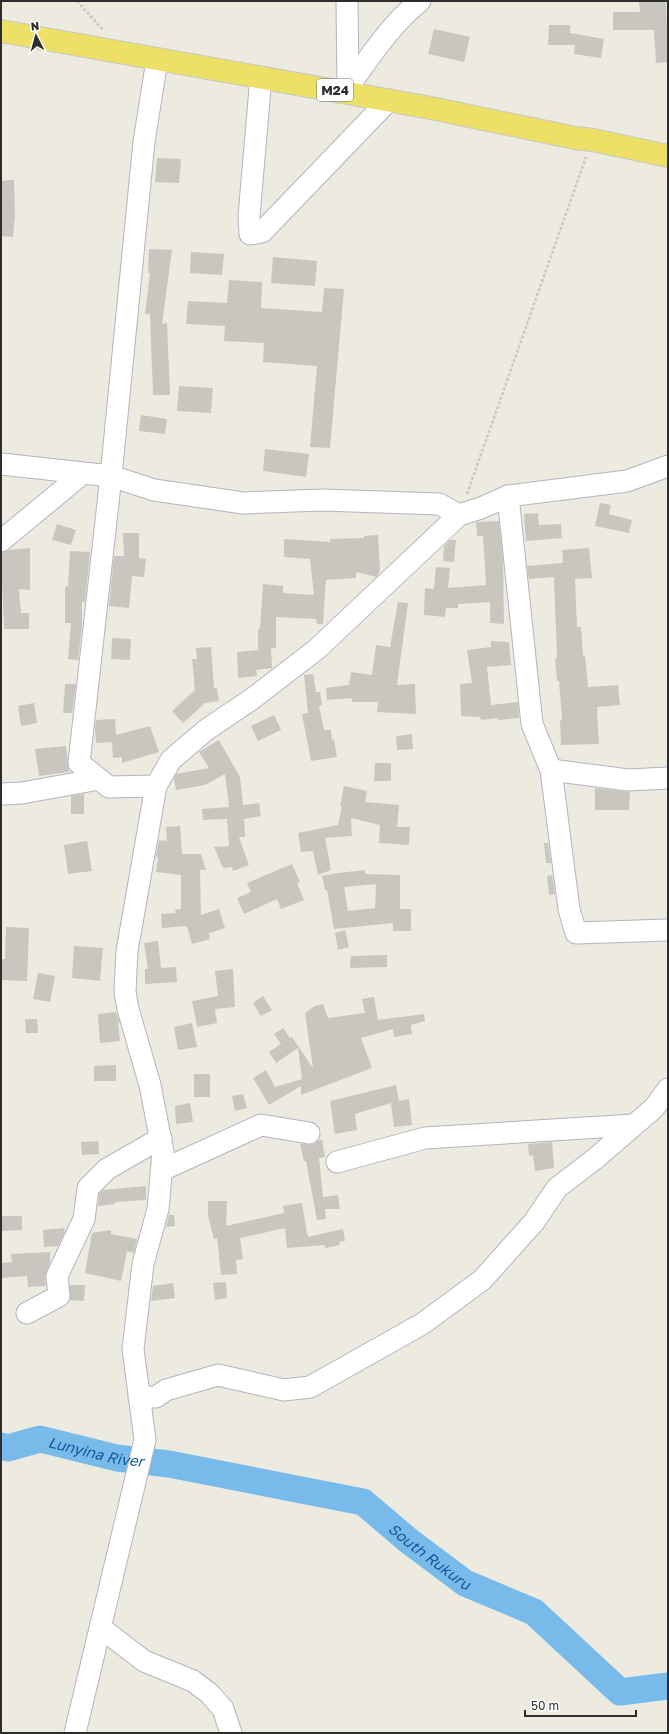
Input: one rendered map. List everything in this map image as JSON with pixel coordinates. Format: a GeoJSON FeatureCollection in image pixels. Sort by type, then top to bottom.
{"type":"FeatureCollection","features":[{"type":"Feature","properties":{"kind":"main road","name":"M24"},"geometry":{"type":"LineString","coordinates":[[1,31],[261,78],[347,89],[389,100],[668,156]]}},
{"type":"Feature","properties":{"kind":"street"},"geometry":{"type":"LineString","coordinates":[[347,89],[348,1]]}},
{"type":"Feature","properties":{"kind":"street"},"geometry":{"type":"LineString","coordinates":[[347,89],[380,43],[405,13],[420,1]]}},
{"type":"Feature","properties":{"kind":"street"},"geometry":{"type":"LineString","coordinates":[[156,786],[109,787],[79,763],[111,476],[144,142],[157,60]]}},
{"type":"Feature","properties":{"kind":"street"},"geometry":{"type":"LineString","coordinates":[[261,78],[248,216],[250,234],[262,232],[389,100]]}},
{"type":"Feature","properties":{"kind":"street"},"geometry":{"type":"LineString","coordinates":[[1,464],[111,476],[154,490],[243,503],[323,500],[439,504],[459,515]]}},
{"type":"Feature","properties":{"kind":"street"},"geometry":{"type":"LineString","coordinates":[[75,1733],[145,1440],[133,1349],[143,1264],[158,1209],[163,1152],[150,1085],[128,1010],[125,992],[127,951],[156,786],[171,760],[206,730],[252,698],[317,649],[459,515],[481,508],[508,496],[627,480],[668,466]]}},
{"type":"Feature","properties":{"kind":"street"},"geometry":{"type":"LineString","coordinates":[[1,541],[82,474]]}},
{"type":"Feature","properties":{"kind":"street"},"geometry":{"type":"LineString","coordinates":[[508,496],[532,724],[551,770],[569,909],[576,933],[668,930]]}},
{"type":"Feature","properties":{"kind":"street"},"geometry":{"type":"LineString","coordinates":[[551,770],[628,780],[668,778]]}},
{"type":"Feature","properties":{"kind":"street"},"geometry":{"type":"LineString","coordinates":[[1,794],[22,794],[99,779]]}},
{"type":"Feature","properties":{"kind":"street"},"geometry":{"type":"LineString","coordinates":[[139,1397],[156,1398],[166,1390],[218,1376],[284,1390],[310,1388],[422,1324],[482,1280],[534,1222],[557,1188],[596,1158],[654,1108],[668,1089]]}},
{"type":"Feature","properties":{"kind":"street"},"geometry":{"type":"LineString","coordinates":[[162,1170],[261,1125],[309,1133]]}},
{"type":"Feature","properties":{"kind":"street"},"geometry":{"type":"LineString","coordinates":[[337,1162],[425,1138],[633,1125]]}},
{"type":"Feature","properties":{"kind":"street"},"geometry":{"type":"LineString","coordinates":[[27,1313],[59,1296],[57,1276],[84,1219],[88,1188],[107,1169],[161,1138]]}},
{"type":"Feature","properties":{"kind":"street"},"geometry":{"type":"LineString","coordinates":[[101,1628],[144,1661],[193,1681],[210,1694],[223,1709],[231,1733]]}},
{"type":"Feature","properties":{"kind":"path"},"geometry":{"type":"LineString","coordinates":[[77,1],[121,52]]}},
{"type":"Feature","properties":{"kind":"path"},"geometry":{"type":"LineString","coordinates":[[459,515],[593,140]]}},
{"type":"Feature","properties":{"kind":"building"},"geometry":{"type":"Polygon","coordinates":[[[639,1],[666,1],[668,62],[656,63],[654,30],[613,30],[613,12],[640,12],[639,1]]]}},
{"type":"Feature","properties":{"kind":"building"},"geometry":{"type":"Polygon","coordinates":[[[549,25],[570,25],[570,33],[604,39],[601,58],[574,54],[575,45],[548,45],[549,25]]]}},
{"type":"Feature","properties":{"kind":"building"},"geometry":{"type":"Polygon","coordinates":[[[434,29],[470,37],[464,62],[428,54],[434,29]]]}},
{"type":"Feature","properties":{"kind":"building"},"geometry":{"type":"Polygon","coordinates":[[[157,158],[181,159],[179,183],[155,182],[157,158]]]}},
{"type":"Feature","properties":{"kind":"building"},"geometry":{"type":"Polygon","coordinates":[[[14,180],[15,216],[13,237],[1,236],[1,181],[14,180]]]}},
{"type":"Feature","properties":{"kind":"building"},"geometry":{"type":"Polygon","coordinates":[[[149,249],[172,250],[162,324],[167,323],[170,395],[153,395],[150,314],[145,314],[150,273],[148,273],[149,249]]]}},
{"type":"Feature","properties":{"kind":"building"},"geometry":{"type":"Polygon","coordinates":[[[191,252],[224,254],[222,275],[190,273],[191,252]]]}},
{"type":"Feature","properties":{"kind":"building"},"geometry":{"type":"Polygon","coordinates":[[[273,257],[317,261],[315,286],[271,283],[273,257]]]}},
{"type":"Feature","properties":{"kind":"building"},"geometry":{"type":"Polygon","coordinates":[[[229,280],[262,282],[261,308],[322,312],[324,288],[344,289],[330,448],[310,447],[317,366],[263,362],[264,343],[224,341],[225,326],[186,324],[188,301],[227,303],[229,280]]]}},
{"type":"Feature","properties":{"kind":"building"},"geometry":{"type":"Polygon","coordinates":[[[179,386],[213,388],[211,413],[177,411],[179,386]]]}},
{"type":"Feature","properties":{"kind":"building"},"geometry":{"type":"Polygon","coordinates":[[[141,415],[167,419],[165,434],[139,431],[141,415]]]}},
{"type":"Feature","properties":{"kind":"building"},"geometry":{"type":"Polygon","coordinates":[[[265,449],[309,454],[306,477],[263,471],[265,449]]]}},
{"type":"Feature","properties":{"kind":"building"},"geometry":{"type":"Polygon","coordinates":[[[600,503],[611,505],[609,514],[632,520],[629,533],[595,526],[600,503]]]}},
{"type":"Feature","properties":{"kind":"building"},"geometry":{"type":"Polygon","coordinates":[[[538,513],[539,525],[561,524],[562,538],[526,541],[524,514],[538,513]]]}},
{"type":"Feature","properties":{"kind":"building"},"geometry":{"type":"Polygon","coordinates":[[[499,521],[503,560],[504,624],[490,623],[490,602],[458,604],[458,608],[446,608],[445,617],[424,615],[425,588],[434,589],[436,567],[450,568],[448,588],[486,585],[483,536],[477,536],[476,522],[499,521]]]}},
{"type":"Feature","properties":{"kind":"building"},"geometry":{"type":"Polygon","coordinates":[[[57,524],[76,530],[71,545],[52,540],[57,524]]]}},
{"type":"Feature","properties":{"kind":"building"},"geometry":{"type":"Polygon","coordinates":[[[123,533],[139,533],[139,558],[146,559],[144,577],[132,576],[129,608],[109,606],[114,556],[124,556],[123,533]]]}},
{"type":"Feature","properties":{"kind":"building"},"geometry":{"type":"Polygon","coordinates":[[[378,535],[380,569],[378,575],[376,577],[356,572],[356,578],[326,580],[323,624],[317,624],[316,619],[276,617],[276,648],[271,648],[272,668],[256,670],[257,676],[238,678],[237,652],[258,650],[258,629],[260,629],[263,584],[283,586],[283,593],[314,595],[310,559],[284,557],[284,539],[330,542],[330,539],[364,538],[364,536],[378,535]]]}},
{"type":"Feature","properties":{"kind":"building"},"geometry":{"type":"Polygon","coordinates":[[[450,540],[456,540],[454,562],[443,561],[444,546],[450,540]]]}},
{"type":"Feature","properties":{"kind":"building"},"geometry":{"type":"Polygon","coordinates":[[[30,548],[30,590],[19,589],[21,613],[29,613],[29,629],[4,629],[1,553],[9,550],[30,548]]]}},
{"type":"Feature","properties":{"kind":"building"},"geometry":{"type":"Polygon","coordinates":[[[589,548],[592,578],[575,579],[577,627],[581,627],[583,656],[585,655],[588,687],[618,685],[620,705],[597,707],[599,744],[561,745],[560,720],[562,720],[559,681],[557,681],[555,658],[557,658],[554,577],[529,579],[527,566],[563,563],[562,550],[589,548]]]}},
{"type":"Feature","properties":{"kind":"building"},"geometry":{"type":"Polygon","coordinates":[[[70,551],[90,552],[85,602],[82,602],[82,626],[78,660],[68,659],[71,623],[65,623],[65,587],[68,586],[70,551]]]}},
{"type":"Feature","properties":{"kind":"building"},"geometry":{"type":"Polygon","coordinates":[[[398,602],[408,603],[397,685],[415,684],[416,714],[377,712],[378,702],[352,702],[352,698],[327,700],[326,688],[349,685],[351,672],[372,675],[376,645],[390,647],[398,602]]]}},
{"type":"Feature","properties":{"kind":"building"},"geometry":{"type":"Polygon","coordinates":[[[112,638],[131,639],[130,660],[111,659],[112,638]]]}},
{"type":"Feature","properties":{"kind":"building"},"geometry":{"type":"Polygon","coordinates":[[[491,641],[509,642],[511,665],[487,667],[491,705],[518,702],[519,718],[481,720],[480,717],[461,716],[460,684],[472,683],[467,650],[491,647],[491,641]]]}},
{"type":"Feature","properties":{"kind":"building"},"geometry":{"type":"Polygon","coordinates":[[[211,647],[214,688],[217,688],[219,701],[205,703],[183,723],[172,711],[195,690],[192,659],[197,659],[196,648],[211,647]]]}},
{"type":"Feature","properties":{"kind":"building"},"geometry":{"type":"Polygon","coordinates":[[[313,674],[316,692],[320,692],[322,705],[319,706],[324,730],[331,730],[337,757],[311,761],[302,714],[308,713],[304,675],[313,674]]]}},
{"type":"Feature","properties":{"kind":"building"},"geometry":{"type":"Polygon","coordinates":[[[65,684],[76,684],[72,713],[63,713],[65,684]]]}},
{"type":"Feature","properties":{"kind":"building"},"geometry":{"type":"Polygon","coordinates":[[[34,703],[37,723],[21,726],[18,706],[34,703]]]}},
{"type":"Feature","properties":{"kind":"building"},"geometry":{"type":"Polygon","coordinates":[[[274,715],[281,730],[258,741],[251,726],[274,715]]]}},
{"type":"Feature","properties":{"kind":"building"},"geometry":{"type":"Polygon","coordinates":[[[115,719],[116,735],[150,726],[159,752],[122,763],[122,757],[113,758],[112,742],[96,743],[95,730],[96,720],[115,719]]]}},
{"type":"Feature","properties":{"kind":"building"},"geometry":{"type":"Polygon","coordinates":[[[412,734],[413,749],[397,750],[396,736],[412,734]]]}},
{"type":"Feature","properties":{"kind":"building"},"geometry":{"type":"Polygon","coordinates":[[[219,740],[240,777],[243,805],[259,803],[261,816],[244,819],[245,837],[239,837],[249,865],[233,871],[232,867],[223,868],[214,847],[229,846],[227,819],[203,820],[202,809],[229,807],[225,774],[205,785],[176,790],[174,779],[176,774],[209,768],[199,752],[219,740]]]}},
{"type":"Feature","properties":{"kind":"building"},"geometry":{"type":"Polygon","coordinates":[[[66,746],[69,772],[39,776],[35,749],[66,746]]]}},
{"type":"Feature","properties":{"kind":"building"},"geometry":{"type":"Polygon","coordinates":[[[375,763],[391,763],[391,781],[374,781],[375,763]]]}},
{"type":"Feature","properties":{"kind":"building"},"geometry":{"type":"Polygon","coordinates":[[[344,786],[367,791],[365,802],[399,805],[397,827],[410,827],[409,845],[379,843],[380,825],[351,818],[352,836],[325,838],[331,870],[318,875],[313,851],[301,852],[298,833],[338,825],[344,786]]]}},
{"type":"Feature","properties":{"kind":"building"},"geometry":{"type":"Polygon","coordinates":[[[595,788],[630,792],[629,810],[595,810],[595,788]]]}},
{"type":"Feature","properties":{"kind":"building"},"geometry":{"type":"Polygon","coordinates":[[[84,794],[84,814],[71,814],[71,796],[84,794]]]}},
{"type":"Feature","properties":{"kind":"building"},"geometry":{"type":"Polygon","coordinates":[[[180,826],[182,854],[201,854],[206,870],[200,870],[201,915],[219,909],[225,928],[209,933],[210,939],[192,944],[187,926],[162,928],[161,914],[176,913],[175,910],[181,909],[181,875],[156,872],[158,857],[156,857],[159,840],[167,841],[166,827],[180,826]]]}},
{"type":"Feature","properties":{"kind":"building"},"geometry":{"type":"Polygon","coordinates":[[[87,841],[92,871],[68,874],[64,845],[87,841]]]}},
{"type":"Feature","properties":{"kind":"building"},"geometry":{"type":"Polygon","coordinates":[[[544,843],[548,843],[551,863],[546,863],[544,843]]]}},
{"type":"Feature","properties":{"kind":"building"},"geometry":{"type":"Polygon","coordinates":[[[292,864],[300,882],[297,883],[304,900],[281,909],[277,899],[244,914],[237,898],[251,892],[247,883],[292,864]]]}},
{"type":"Feature","properties":{"kind":"building"},"geometry":{"type":"Polygon","coordinates":[[[365,870],[365,874],[400,875],[400,909],[411,909],[411,931],[393,931],[393,923],[334,929],[327,890],[325,890],[322,876],[365,870]],[[376,884],[344,887],[348,911],[375,908],[376,884]]]}},
{"type":"Feature","properties":{"kind":"building"},"geometry":{"type":"Polygon","coordinates":[[[552,875],[555,894],[549,895],[547,876],[552,875]]]}},
{"type":"Feature","properties":{"kind":"building"},"geometry":{"type":"Polygon","coordinates":[[[6,927],[29,928],[27,981],[1,980],[1,959],[5,959],[6,927]]]}},
{"type":"Feature","properties":{"kind":"building"},"geometry":{"type":"Polygon","coordinates":[[[345,930],[349,947],[338,950],[335,933],[345,930]]]}},
{"type":"Feature","properties":{"kind":"building"},"geometry":{"type":"Polygon","coordinates":[[[158,941],[161,968],[176,967],[177,982],[145,984],[145,969],[148,969],[144,943],[158,941]]]}},
{"type":"Feature","properties":{"kind":"building"},"geometry":{"type":"Polygon","coordinates":[[[74,946],[103,948],[100,981],[72,978],[74,946]]]}},
{"type":"Feature","properties":{"kind":"building"},"geometry":{"type":"Polygon","coordinates":[[[387,955],[387,967],[350,968],[351,956],[387,955]]]}},
{"type":"Feature","properties":{"kind":"building"},"geometry":{"type":"Polygon","coordinates":[[[233,969],[235,1007],[215,1009],[217,1023],[197,1027],[192,1001],[218,996],[215,971],[233,969]]]}},
{"type":"Feature","properties":{"kind":"building"},"geometry":{"type":"Polygon","coordinates":[[[38,973],[55,976],[50,1002],[33,999],[38,973]]]}},
{"type":"Feature","properties":{"kind":"building"},"geometry":{"type":"Polygon","coordinates":[[[263,996],[272,1010],[261,1016],[253,1003],[263,996]]]}},
{"type":"Feature","properties":{"kind":"building"},"geometry":{"type":"Polygon","coordinates":[[[374,997],[378,1020],[424,1014],[425,1021],[411,1025],[412,1034],[394,1037],[393,1029],[361,1038],[372,1068],[301,1095],[301,1086],[269,1105],[253,1078],[266,1070],[275,1087],[302,1079],[298,1048],[276,1063],[269,1052],[281,1044],[274,1034],[283,1028],[290,1038],[292,1037],[313,1068],[305,1013],[315,1006],[323,1004],[328,1018],[365,1013],[362,999],[374,997]]]}},
{"type":"Feature","properties":{"kind":"building"},"geometry":{"type":"Polygon","coordinates":[[[116,1012],[120,1023],[118,1023],[120,1041],[100,1043],[98,1014],[116,1012]]]}},
{"type":"Feature","properties":{"kind":"building"},"geometry":{"type":"Polygon","coordinates":[[[25,1019],[37,1019],[38,1033],[26,1033],[25,1019]]]}},
{"type":"Feature","properties":{"kind":"building"},"geometry":{"type":"Polygon","coordinates":[[[192,1023],[197,1047],[178,1050],[174,1027],[192,1023]]]}},
{"type":"Feature","properties":{"kind":"building"},"geometry":{"type":"Polygon","coordinates":[[[116,1065],[116,1081],[94,1081],[94,1066],[116,1065]]]}},
{"type":"Feature","properties":{"kind":"building"},"geometry":{"type":"Polygon","coordinates":[[[194,1074],[210,1074],[210,1097],[194,1097],[194,1074]]]}},
{"type":"Feature","properties":{"kind":"building"},"geometry":{"type":"Polygon","coordinates":[[[396,1085],[399,1101],[409,1099],[412,1125],[394,1127],[391,1103],[355,1114],[357,1130],[335,1134],[330,1101],[396,1085]]]}},
{"type":"Feature","properties":{"kind":"building"},"geometry":{"type":"Polygon","coordinates":[[[243,1094],[247,1108],[235,1111],[232,1096],[243,1094]]]}},
{"type":"Feature","properties":{"kind":"building"},"geometry":{"type":"Polygon","coordinates":[[[190,1103],[193,1122],[176,1124],[175,1106],[190,1103]]]}},
{"type":"Feature","properties":{"kind":"building"},"geometry":{"type":"Polygon","coordinates":[[[319,1140],[322,1140],[325,1157],[319,1158],[323,1197],[338,1195],[340,1209],[325,1209],[326,1219],[317,1220],[306,1161],[304,1161],[300,1144],[313,1144],[319,1140]]]}},
{"type":"Feature","properties":{"kind":"building"},"geometry":{"type":"Polygon","coordinates":[[[98,1141],[99,1154],[82,1155],[81,1142],[98,1141]]]}},
{"type":"Feature","properties":{"kind":"building"},"geometry":{"type":"Polygon","coordinates":[[[552,1142],[554,1168],[535,1171],[533,1155],[529,1156],[528,1144],[552,1142]]]}},
{"type":"Feature","properties":{"kind":"building"},"geometry":{"type":"Polygon","coordinates":[[[146,1186],[146,1200],[115,1202],[115,1204],[98,1206],[99,1194],[103,1190],[146,1186]]]}},
{"type":"Feature","properties":{"kind":"building"},"geometry":{"type":"Polygon","coordinates":[[[208,1201],[227,1201],[226,1226],[284,1213],[283,1206],[302,1203],[308,1237],[343,1229],[345,1241],[339,1242],[340,1245],[325,1248],[325,1245],[287,1248],[285,1228],[240,1238],[243,1259],[236,1260],[237,1274],[221,1275],[217,1238],[214,1239],[208,1216],[208,1201]]]}},
{"type":"Feature","properties":{"kind":"building"},"geometry":{"type":"Polygon","coordinates":[[[169,1215],[174,1215],[175,1226],[166,1227],[169,1215]]]}},
{"type":"Feature","properties":{"kind":"building"},"geometry":{"type":"Polygon","coordinates":[[[1,1216],[22,1216],[22,1230],[1,1231],[1,1216]]]}},
{"type":"Feature","properties":{"kind":"building"},"geometry":{"type":"Polygon","coordinates":[[[64,1228],[65,1232],[58,1246],[44,1247],[43,1230],[64,1228]]]}},
{"type":"Feature","properties":{"kind":"building"},"geometry":{"type":"Polygon","coordinates":[[[111,1230],[111,1234],[137,1239],[134,1253],[127,1251],[121,1281],[85,1273],[92,1233],[111,1230]]]}},
{"type":"Feature","properties":{"kind":"building"},"geometry":{"type":"Polygon","coordinates":[[[50,1252],[50,1262],[45,1277],[46,1286],[28,1287],[27,1276],[1,1278],[1,1263],[12,1262],[11,1254],[50,1252]]]}},
{"type":"Feature","properties":{"kind":"building"},"geometry":{"type":"Polygon","coordinates":[[[226,1282],[227,1298],[215,1300],[213,1283],[226,1282]]]}},
{"type":"Feature","properties":{"kind":"building"},"geometry":{"type":"Polygon","coordinates":[[[173,1283],[175,1298],[151,1301],[153,1286],[173,1283]]]}},
{"type":"Feature","properties":{"kind":"building"},"geometry":{"type":"Polygon","coordinates":[[[70,1285],[85,1285],[84,1301],[70,1300],[70,1285]]]}},
{"type":"Feature","properties":{"kind":"waterway","name":"South Rukuru"},"geometry":{"type":"LineString","coordinates":[[1,1446],[8,1448],[40,1439],[117,1458],[169,1464],[363,1502],[409,1541],[465,1583],[534,1612],[620,1692],[668,1686]]}},
{"type":"Feature","properties":{"kind":"water label","name":"Lunyina River"},"geometry":{"type":"Point","coordinates":[96,1451]}}]}
